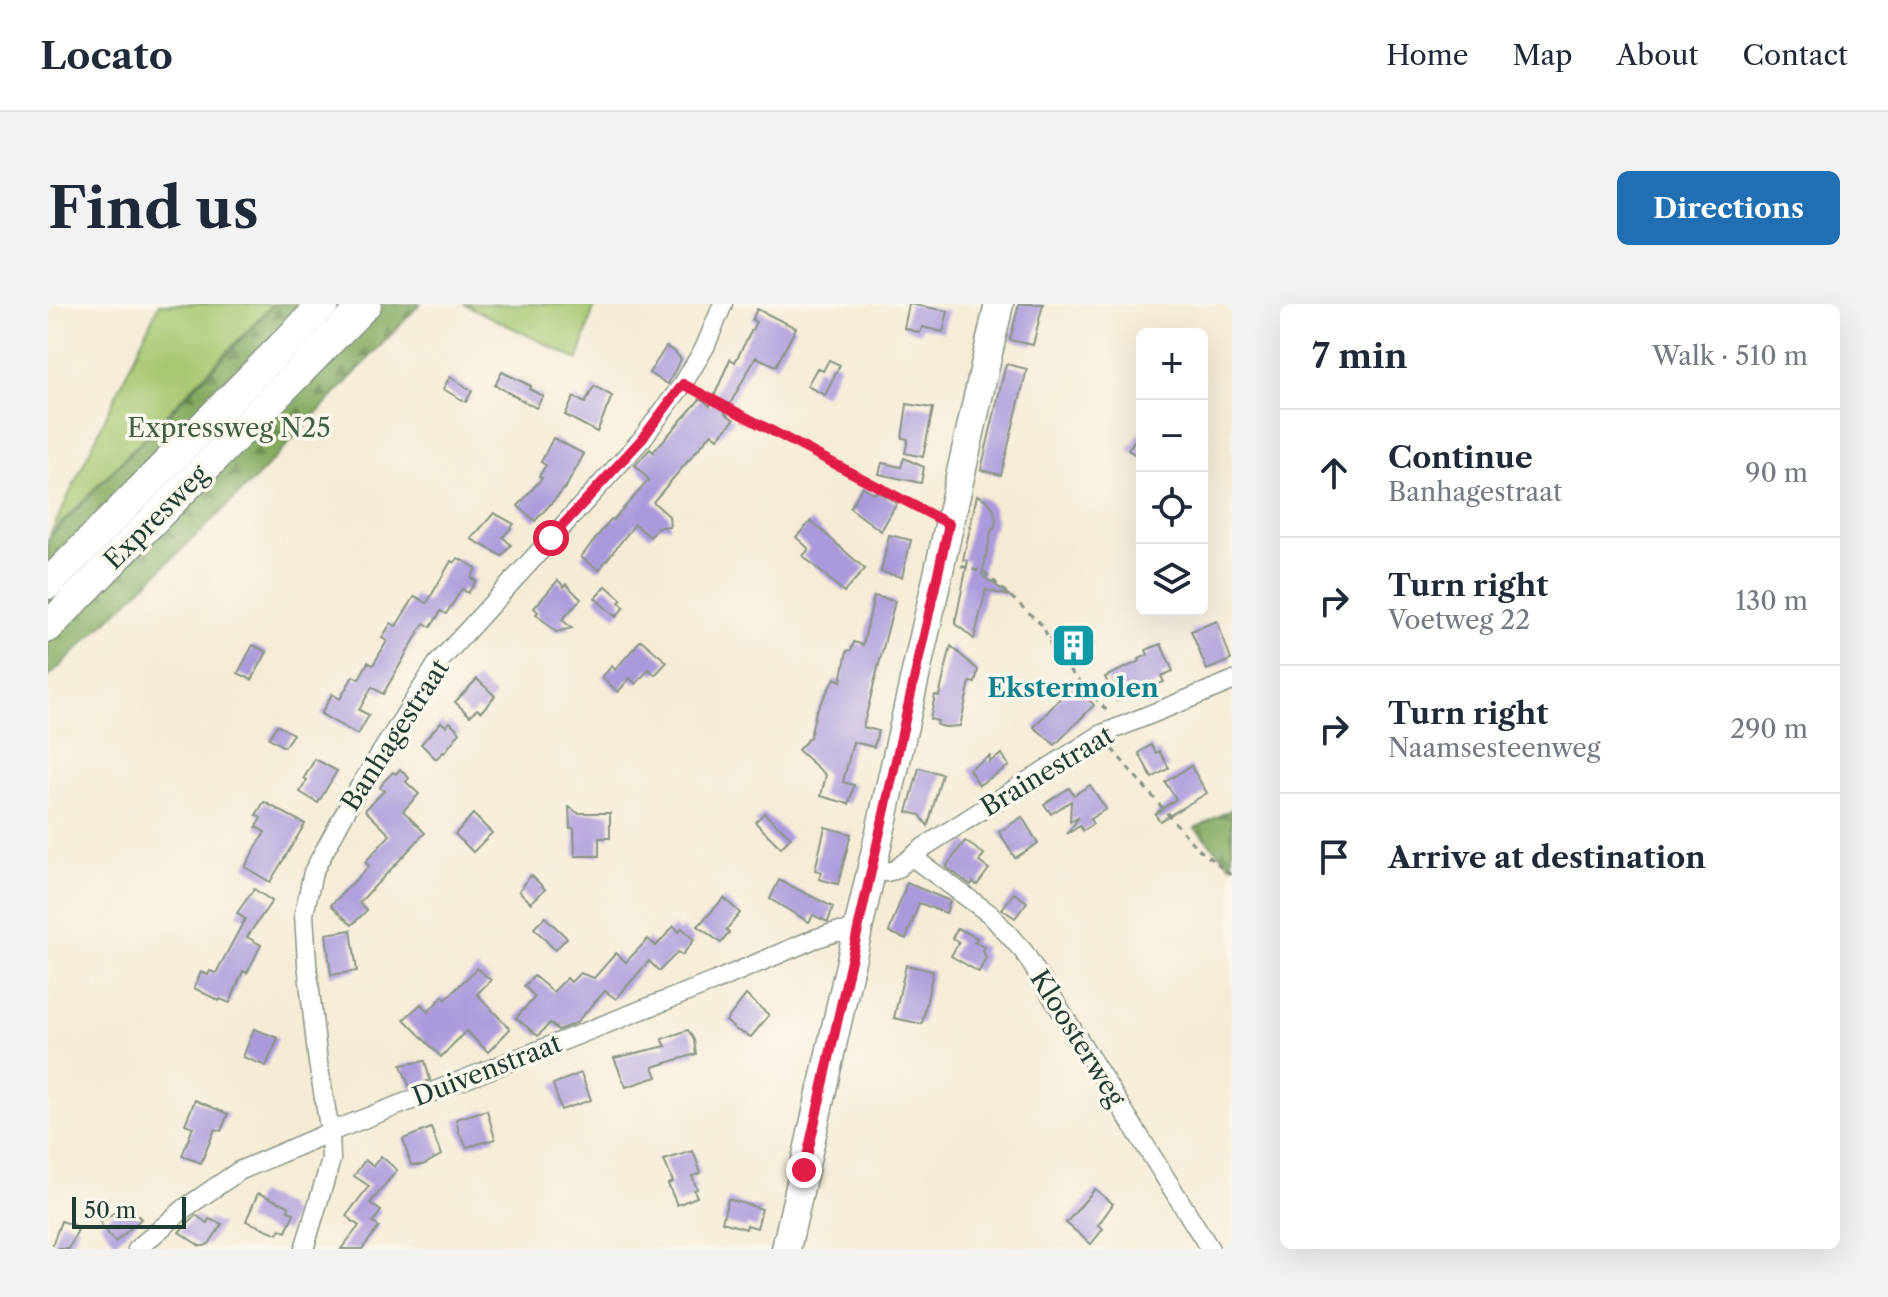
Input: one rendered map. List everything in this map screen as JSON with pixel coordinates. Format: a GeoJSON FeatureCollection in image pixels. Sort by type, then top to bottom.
{"type":"FeatureCollection","features":[{"type":"Feature","properties":{"kind":"highway","name":"Expresweg"},"geometry":{"type":"LineString","coordinates":[[48,584],[324,304]]}},
{"type":"Feature","properties":{"kind":"highway","name":"Expresweg"},"geometry":{"type":"LineString","coordinates":[[48,627],[366,304]]}},
{"type":"Feature","properties":{"kind":"main road"},"geometry":{"type":"LineString","coordinates":[[786,1249],[999,304]]}},
{"type":"Feature","properties":{"kind":"street","name":"Banhagestraat"},"geometry":{"type":"LineString","coordinates":[[304,1249],[331,1160],[306,951],[304,914],[313,872],[355,794],[437,664],[642,439],[683,384],[705,347],[723,304]]}},
{"type":"Feature","properties":{"kind":"street","name":"Brainestraat"},"geometry":{"type":"LineString","coordinates":[[872,869],[891,872],[1021,783],[1100,735],[1232,681]]}},
{"type":"Feature","properties":{"kind":"street","name":"Kloosterweg"},"geometry":{"type":"LineString","coordinates":[[912,857],[990,914],[1024,952],[1210,1249]]}},
{"type":"Feature","properties":{"kind":"street","name":"Duivenstraat"},"geometry":{"type":"LineString","coordinates":[[137,1249],[185,1208],[239,1171],[814,939],[836,932],[858,932]]}},
{"type":"Feature","properties":{"kind":"path"},"geometry":{"type":"LineString","coordinates":[[683,384],[949,524]]}},
{"type":"Feature","properties":{"kind":"path"},"geometry":{"type":"LineString","coordinates":[[941,562],[977,570],[995,582],[1043,626],[1055,655],[1122,726]]}},
{"type":"Feature","properties":{"kind":"path"},"geometry":{"type":"LineString","coordinates":[[1100,735],[1196,847],[1232,876]]}},
{"type":"Feature","properties":{"kind":"green space"},"geometry":{"type":"Polygon","coordinates":[[[159,304],[273,304],[50,535],[159,304]]]}},
{"type":"Feature","properties":{"kind":"green space","name":"Expressweg N25"},"geometry":{"type":"Polygon","coordinates":[[[275,304],[420,304],[258,476],[48,678],[48,539],[275,304]]]}},
{"type":"Feature","properties":{"kind":"green space"},"geometry":{"type":"Polygon","coordinates":[[[464,304],[595,304],[578,360],[464,304]]]}},
{"type":"Feature","properties":{"kind":"green space"},"geometry":{"type":"Polygon","coordinates":[[[1232,809],[1232,866],[1195,828],[1232,809]]]}},
{"type":"Feature","properties":{"kind":"building"},"geometry":{"type":"Polygon","coordinates":[[[909,304],[948,311],[943,332],[922,327],[920,333],[904,328],[909,304]]]}},
{"type":"Feature","properties":{"kind":"building"},"geometry":{"type":"Polygon","coordinates":[[[1019,304],[1043,304],[1033,345],[1010,340],[1019,304]]]}},
{"type":"Feature","properties":{"kind":"building"},"geometry":{"type":"Polygon","coordinates":[[[757,309],[796,328],[776,366],[756,357],[725,413],[734,420],[718,438],[712,433],[653,502],[669,516],[670,527],[659,527],[650,537],[635,524],[599,570],[581,557],[611,519],[649,480],[635,465],[650,449],[653,452],[701,398],[710,406],[730,359],[735,362],[756,322],[752,320],[757,309]]]}},
{"type":"Feature","properties":{"kind":"building"},"geometry":{"type":"Polygon","coordinates":[[[666,347],[681,359],[668,384],[649,373],[666,347]]]}},
{"type":"Feature","properties":{"kind":"building"},"geometry":{"type":"Polygon","coordinates":[[[829,360],[840,365],[825,395],[807,386],[817,368],[823,371],[829,360]]]}},
{"type":"Feature","properties":{"kind":"building"},"geometry":{"type":"Polygon","coordinates":[[[1006,364],[1027,369],[1001,475],[981,470],[1006,364]]]}},
{"type":"Feature","properties":{"kind":"building"},"geometry":{"type":"Polygon","coordinates":[[[502,372],[531,386],[529,389],[543,396],[536,408],[495,385],[502,372]]]}},
{"type":"Feature","properties":{"kind":"building"},"geometry":{"type":"Polygon","coordinates":[[[450,377],[472,391],[466,402],[443,389],[450,377]]]}},
{"type":"Feature","properties":{"kind":"building"},"geometry":{"type":"Polygon","coordinates":[[[594,386],[612,396],[597,432],[565,415],[574,397],[585,403],[594,386]]]}},
{"type":"Feature","properties":{"kind":"building"},"geometry":{"type":"Polygon","coordinates":[[[907,404],[933,408],[923,457],[905,453],[908,439],[902,438],[907,404]]]}},
{"type":"Feature","properties":{"kind":"building"},"geometry":{"type":"Polygon","coordinates":[[[553,438],[584,454],[566,487],[535,521],[518,506],[542,478],[539,476],[546,465],[541,462],[553,438]]]}},
{"type":"Feature","properties":{"kind":"building"},"geometry":{"type":"Polygon","coordinates":[[[1136,438],[1136,455],[1128,450],[1136,438]]]}},
{"type":"Feature","properties":{"kind":"building"},"geometry":{"type":"Polygon","coordinates":[[[904,458],[924,467],[921,483],[879,474],[882,463],[901,467],[904,458]]]}},
{"type":"Feature","properties":{"kind":"building"},"geometry":{"type":"Polygon","coordinates":[[[862,487],[897,503],[881,531],[850,508],[862,487]]]}},
{"type":"Feature","properties":{"kind":"building"},"geometry":{"type":"Polygon","coordinates":[[[977,495],[987,500],[996,520],[982,575],[1010,596],[986,590],[974,639],[956,624],[956,618],[968,561],[963,560],[977,495]]]}},
{"type":"Feature","properties":{"kind":"building"},"geometry":{"type":"Polygon","coordinates":[[[494,513],[514,524],[503,537],[511,545],[502,556],[471,539],[494,513]]]}},
{"type":"Feature","properties":{"kind":"building"},"geometry":{"type":"Polygon","coordinates":[[[811,521],[865,569],[844,592],[803,556],[809,549],[796,537],[811,521]]]}},
{"type":"Feature","properties":{"kind":"building"},"geometry":{"type":"Polygon","coordinates":[[[889,535],[911,540],[902,577],[881,572],[889,535]]]}},
{"type":"Feature","properties":{"kind":"building"},"geometry":{"type":"Polygon","coordinates":[[[458,558],[476,568],[471,578],[476,581],[468,593],[462,589],[446,614],[441,611],[431,627],[424,623],[383,694],[372,687],[359,710],[369,715],[358,735],[321,714],[332,694],[340,699],[353,676],[359,679],[368,662],[373,665],[387,641],[382,638],[391,623],[396,626],[415,596],[427,603],[451,561],[454,563],[458,558]]]}},
{"type":"Feature","properties":{"kind":"building"},"geometry":{"type":"Polygon","coordinates":[[[558,580],[581,599],[562,620],[572,628],[556,632],[536,614],[538,612],[534,608],[558,580]]]}},
{"type":"Feature","properties":{"kind":"building"},"geometry":{"type":"Polygon","coordinates":[[[606,586],[622,600],[619,602],[624,607],[616,617],[595,598],[606,586]]]}},
{"type":"Feature","properties":{"kind":"building"},"geometry":{"type":"Polygon","coordinates":[[[874,596],[895,601],[863,727],[878,731],[874,747],[853,742],[843,782],[854,785],[849,804],[821,796],[826,775],[798,750],[810,737],[816,711],[835,678],[841,681],[847,651],[851,650],[854,642],[863,645],[874,596]]]}},
{"type":"Feature","properties":{"kind":"building"},"geometry":{"type":"Polygon","coordinates":[[[1217,621],[1231,660],[1207,670],[1191,631],[1217,621]]]}},
{"type":"Feature","properties":{"kind":"building","name":"Ekstermolen"},"geometry":{"type":"Polygon","coordinates":[[[1062,629],[1074,629],[1094,644],[1074,665],[1071,655],[1062,651],[1058,641],[1050,638],[1062,629]]]}},
{"type":"Feature","properties":{"kind":"building"},"geometry":{"type":"Polygon","coordinates":[[[641,640],[667,662],[655,675],[649,669],[636,684],[630,678],[618,692],[602,677],[612,666],[615,670],[641,640]]]}},
{"type":"Feature","properties":{"kind":"building"},"geometry":{"type":"Polygon","coordinates":[[[1161,644],[1173,671],[1161,676],[1164,682],[1116,701],[1105,677],[1140,661],[1148,655],[1146,650],[1161,644]]]}},
{"type":"Feature","properties":{"kind":"building"},"geometry":{"type":"Polygon","coordinates":[[[253,645],[267,652],[252,680],[238,673],[253,645]]]}},
{"type":"Feature","properties":{"kind":"building"},"geometry":{"type":"Polygon","coordinates":[[[951,646],[978,670],[975,683],[970,682],[960,726],[945,727],[930,719],[951,646]]]}},
{"type":"Feature","properties":{"kind":"building"},"geometry":{"type":"Polygon","coordinates":[[[477,679],[495,696],[481,712],[477,709],[470,716],[455,702],[477,679]]]}},
{"type":"Feature","properties":{"kind":"building"},"geometry":{"type":"Polygon","coordinates":[[[1073,684],[1094,705],[1055,745],[1034,727],[1073,684]]]}},
{"type":"Feature","properties":{"kind":"building"},"geometry":{"type":"Polygon","coordinates":[[[441,722],[446,726],[450,722],[460,732],[436,759],[421,744],[441,722]]]}},
{"type":"Feature","properties":{"kind":"building"},"geometry":{"type":"Polygon","coordinates":[[[277,725],[293,734],[284,747],[269,738],[277,725]]]}},
{"type":"Feature","properties":{"kind":"building"},"geometry":{"type":"Polygon","coordinates":[[[1151,745],[1156,753],[1159,751],[1169,768],[1152,778],[1139,753],[1151,745]]]}},
{"type":"Feature","properties":{"kind":"building"},"geometry":{"type":"Polygon","coordinates":[[[1002,754],[1009,766],[979,785],[969,769],[990,756],[989,762],[1002,754]]]}},
{"type":"Feature","properties":{"kind":"building"},"geometry":{"type":"Polygon","coordinates":[[[315,759],[337,771],[318,803],[300,792],[315,759]]]}},
{"type":"Feature","properties":{"kind":"building"},"geometry":{"type":"Polygon","coordinates":[[[1191,766],[1207,793],[1160,821],[1155,814],[1176,799],[1165,782],[1191,766]]]}},
{"type":"Feature","properties":{"kind":"building"},"geometry":{"type":"Polygon","coordinates":[[[919,768],[942,774],[928,826],[920,815],[907,812],[919,768]]]}},
{"type":"Feature","properties":{"kind":"building"},"geometry":{"type":"Polygon","coordinates":[[[400,769],[409,778],[406,782],[419,794],[403,811],[425,833],[359,903],[367,910],[352,925],[331,905],[369,866],[365,862],[390,835],[365,810],[384,791],[380,788],[384,781],[400,769]]]}},
{"type":"Feature","properties":{"kind":"building"},"geometry":{"type":"Polygon","coordinates":[[[1090,785],[1106,809],[1090,819],[1093,824],[1083,831],[1080,826],[1067,834],[1079,817],[1070,822],[1071,801],[1051,814],[1044,804],[1069,788],[1074,795],[1090,785]]]}},
{"type":"Feature","properties":{"kind":"building"},"geometry":{"type":"Polygon","coordinates":[[[264,802],[305,824],[270,882],[245,867],[265,832],[256,827],[261,818],[256,815],[264,802]]]}},
{"type":"Feature","properties":{"kind":"building"},"geometry":{"type":"Polygon","coordinates":[[[569,807],[578,813],[610,813],[610,838],[599,838],[599,856],[575,856],[574,828],[570,828],[569,807]]]}},
{"type":"Feature","properties":{"kind":"building"},"geometry":{"type":"Polygon","coordinates":[[[764,813],[791,837],[781,848],[755,822],[764,813]]]}},
{"type":"Feature","properties":{"kind":"building"},"geometry":{"type":"Polygon","coordinates":[[[473,814],[492,833],[473,852],[455,834],[473,814]]]}},
{"type":"Feature","properties":{"kind":"building"},"geometry":{"type":"Polygon","coordinates":[[[1022,817],[1038,843],[1015,858],[999,832],[1022,817]]]}},
{"type":"Feature","properties":{"kind":"building"},"geometry":{"type":"Polygon","coordinates":[[[825,827],[851,834],[838,884],[819,879],[822,872],[815,870],[825,827]]]}},
{"type":"Feature","properties":{"kind":"building"},"geometry":{"type":"Polygon","coordinates":[[[965,841],[984,854],[979,862],[989,869],[977,885],[973,882],[971,885],[946,867],[965,841]]]}},
{"type":"Feature","properties":{"kind":"building"},"geometry":{"type":"Polygon","coordinates":[[[531,875],[545,889],[531,903],[519,891],[531,875]]]}},
{"type":"Feature","properties":{"kind":"building"},"geometry":{"type":"Polygon","coordinates":[[[779,880],[833,907],[828,922],[813,915],[809,922],[770,899],[779,880]]]}},
{"type":"Feature","properties":{"kind":"building"},"geometry":{"type":"Polygon","coordinates":[[[907,883],[950,901],[946,913],[919,903],[906,939],[889,932],[907,883]]]}},
{"type":"Feature","properties":{"kind":"building"},"geometry":{"type":"Polygon","coordinates":[[[254,889],[272,901],[247,937],[261,945],[247,973],[243,971],[230,1003],[219,1001],[194,988],[201,972],[208,975],[210,971],[216,973],[245,919],[237,913],[254,889]]]}},
{"type":"Feature","properties":{"kind":"building"},"geometry":{"type":"Polygon","coordinates":[[[1014,893],[1027,902],[1015,918],[1002,909],[1014,893]]]}},
{"type":"Feature","properties":{"kind":"building"},"geometry":{"type":"Polygon","coordinates":[[[724,898],[740,913],[726,930],[729,933],[721,943],[698,926],[724,898]]]}},
{"type":"Feature","properties":{"kind":"building"},"geometry":{"type":"Polygon","coordinates":[[[545,917],[567,938],[555,950],[534,928],[545,917]]]}},
{"type":"Feature","properties":{"kind":"building"},"geometry":{"type":"Polygon","coordinates":[[[674,926],[679,932],[682,928],[694,940],[682,955],[678,952],[659,971],[649,961],[616,999],[605,991],[576,1023],[558,1030],[550,1023],[538,1036],[516,1018],[535,997],[524,986],[534,976],[553,992],[567,978],[571,982],[580,973],[594,978],[616,953],[626,962],[648,939],[656,946],[674,926]]]}},
{"type":"Feature","properties":{"kind":"building"},"geometry":{"type":"Polygon","coordinates":[[[958,928],[977,938],[974,942],[985,947],[986,958],[979,972],[951,956],[959,942],[952,938],[958,928]]]}},
{"type":"Feature","properties":{"kind":"building"},"geometry":{"type":"Polygon","coordinates":[[[351,930],[357,971],[331,975],[326,934],[351,930]]]}},
{"type":"Feature","properties":{"kind":"building"},"geometry":{"type":"Polygon","coordinates":[[[906,965],[933,971],[922,1024],[894,1018],[906,965]]]}},
{"type":"Feature","properties":{"kind":"building"},"geometry":{"type":"Polygon","coordinates":[[[477,968],[491,980],[477,994],[510,1029],[488,1052],[466,1031],[441,1057],[404,1019],[421,1004],[428,1012],[477,968]]]}},
{"type":"Feature","properties":{"kind":"building"},"geometry":{"type":"Polygon","coordinates":[[[746,995],[769,1015],[751,1037],[726,1021],[746,995]]]}},
{"type":"Feature","properties":{"kind":"building"},"geometry":{"type":"Polygon","coordinates":[[[254,1029],[278,1038],[266,1066],[243,1057],[254,1029]]]}},
{"type":"Feature","properties":{"kind":"building"},"geometry":{"type":"Polygon","coordinates":[[[688,1030],[694,1040],[696,1054],[653,1067],[657,1077],[626,1087],[614,1058],[666,1046],[662,1039],[688,1030]]]}},
{"type":"Feature","properties":{"kind":"building"},"geometry":{"type":"Polygon","coordinates":[[[425,1061],[430,1080],[410,1088],[401,1065],[425,1061]]]}},
{"type":"Feature","properties":{"kind":"building"},"geometry":{"type":"Polygon","coordinates":[[[581,1073],[591,1100],[561,1110],[553,1084],[581,1073]]]}},
{"type":"Feature","properties":{"kind":"building"},"geometry":{"type":"Polygon","coordinates":[[[195,1100],[228,1114],[221,1131],[215,1129],[201,1163],[182,1156],[193,1127],[185,1124],[195,1100]]]}},
{"type":"Feature","properties":{"kind":"building"},"geometry":{"type":"Polygon","coordinates":[[[487,1110],[495,1139],[467,1147],[456,1119],[487,1110]]]}},
{"type":"Feature","properties":{"kind":"building"},"geometry":{"type":"Polygon","coordinates":[[[431,1128],[441,1155],[423,1165],[411,1165],[403,1139],[431,1128]]]}},
{"type":"Feature","properties":{"kind":"building"},"geometry":{"type":"Polygon","coordinates":[[[693,1151],[701,1173],[692,1176],[697,1197],[677,1205],[668,1184],[673,1182],[664,1160],[693,1151]]]}},
{"type":"Feature","properties":{"kind":"building"},"geometry":{"type":"Polygon","coordinates":[[[381,1156],[397,1170],[370,1203],[381,1211],[373,1222],[379,1227],[362,1249],[341,1249],[359,1226],[346,1216],[369,1186],[354,1176],[365,1160],[373,1166],[381,1156]]]}},
{"type":"Feature","properties":{"kind":"building"},"geometry":{"type":"Polygon","coordinates":[[[1095,1189],[1113,1204],[1098,1225],[1103,1229],[1091,1244],[1066,1223],[1095,1189]]]}},
{"type":"Feature","properties":{"kind":"building"},"geometry":{"type":"Polygon","coordinates":[[[258,1193],[289,1206],[288,1211],[294,1213],[286,1232],[280,1229],[278,1234],[246,1221],[258,1193]]]}},
{"type":"Feature","properties":{"kind":"building"},"geometry":{"type":"Polygon","coordinates":[[[728,1199],[762,1209],[757,1228],[747,1225],[746,1229],[722,1222],[728,1199]]]}},
{"type":"Feature","properties":{"kind":"building"},"geometry":{"type":"Polygon","coordinates":[[[127,1203],[141,1219],[115,1242],[100,1223],[127,1203]]]}},
{"type":"Feature","properties":{"kind":"building"},"geometry":{"type":"Polygon","coordinates":[[[196,1215],[207,1223],[209,1219],[222,1224],[209,1244],[204,1246],[179,1232],[196,1215]]]}},
{"type":"Feature","properties":{"kind":"building"},"geometry":{"type":"Polygon","coordinates":[[[61,1221],[79,1227],[69,1249],[51,1249],[61,1221]]]}},
{"type":"Feature","properties":{"kind":"place","name":"Ekstermolen"},"geometry":{"type":"Point","coordinates":[1073,645]}},
{"type":"Feature","properties":{"kind":"route"},"geometry":{"type":"LineString","coordinates":[[551,538],[642,439],[683,384],[949,524],[804,1170]]}}]}
